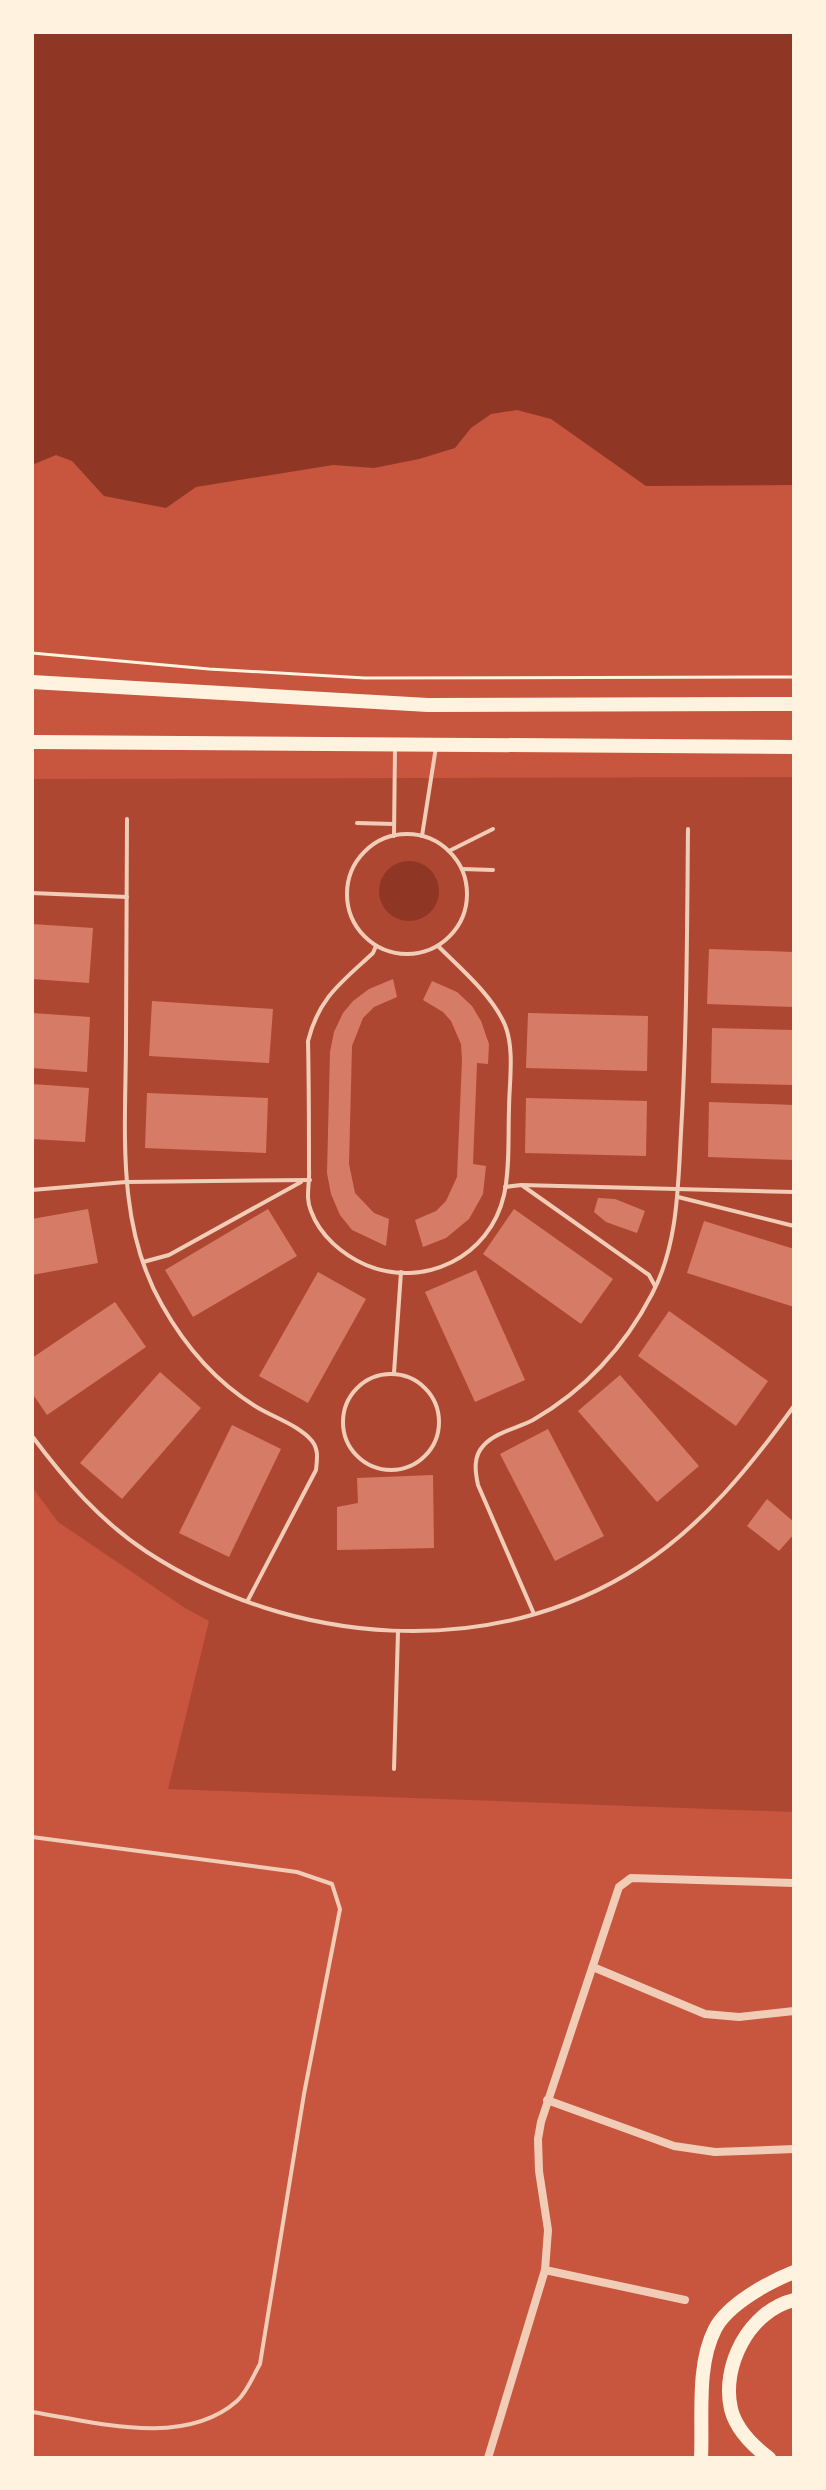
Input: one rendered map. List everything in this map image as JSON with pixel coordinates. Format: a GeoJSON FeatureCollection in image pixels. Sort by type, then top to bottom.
{"type":"FeatureCollection","features":[{"type":"Feature","properties":{"kind":"main road"},"geometry":{"type":"LineString","coordinates":[[32,682],[428,705],[794,704]]}},
{"type":"Feature","properties":{"kind":"main road"},"geometry":{"type":"LineString","coordinates":[[32,742],[794,747]]}},
{"type":"Feature","properties":{"kind":"main road"},"geometry":{"type":"LineString","coordinates":[[701,2458],[704,2366],[715,2328],[743,2299],[794,2272]]}},
{"type":"Feature","properties":{"kind":"main road"},"geometry":{"type":"LineString","coordinates":[[769,2458],[744,2435],[731,2411],[731,2367],[739,2346],[751,2330],[765,2316],[794,2300]]}},
{"type":"Feature","properties":{"kind":"street"},"geometry":{"type":"LineString","coordinates":[[488,2458],[545,2270],[548,2230],[539,2171],[538,2139],[547,2100],[619,1887],[631,1878],[794,1883]]}},
{"type":"Feature","properties":{"kind":"street"},"geometry":{"type":"LineString","coordinates":[[593,1967],[705,2014],[739,2017],[794,2011]]}},
{"type":"Feature","properties":{"kind":"street"},"geometry":{"type":"LineString","coordinates":[[547,2100],[684,2148],[715,2152],[794,2149]]}},
{"type":"Feature","properties":{"kind":"street"},"geometry":{"type":"LineString","coordinates":[[545,2270],[685,2300]]}},
{"type":"Feature","properties":{"kind":"lane"},"geometry":{"type":"LineString","coordinates":[[394,836],[395,746]]}},
{"type":"Feature","properties":{"kind":"lane"},"geometry":{"type":"LineString","coordinates":[[422,836],[436,746]]}},
{"type":"Feature","properties":{"kind":"lane"},"geometry":{"type":"LineString","coordinates":[[127,819],[126,1182],[131,1220],[143,1262],[162,1304],[197,1356],[216,1377],[242,1398],[303,1433],[314,1442],[318,1455],[316,1470],[248,1600]]}},
{"type":"Feature","properties":{"kind":"lane"},"geometry":{"type":"LineString","coordinates":[[357,823],[394,824]]}},
{"type":"Feature","properties":{"kind":"lane"},"geometry":{"type":"LineString","coordinates":[[448,851],[493,829]]}},
{"type":"Feature","properties":{"kind":"lane"},"geometry":{"type":"LineString","coordinates":[[534,1614],[478,1485],[475,1470],[477,1458],[484,1445],[559,1404],[600,1368],[637,1321],[656,1286],[671,1239],[678,1197],[688,984],[688,829]]}},
{"type":"Feature","properties":{"kind":"lane"},"geometry":{"type":"LineString","coordinates":[[394,836],[422,836],[448,851],[462,869],[467,891],[465,912],[454,932],[438,946],[407,954],[376,946],[351,915],[350,876],[363,854],[372,846],[394,836]]}},
{"type":"Feature","properties":{"kind":"lane"},"geometry":{"type":"LineString","coordinates":[[462,869],[493,870]]}},
{"type":"Feature","properties":{"kind":"lane"},"geometry":{"type":"LineString","coordinates":[[32,893],[127,897]]}},
{"type":"Feature","properties":{"kind":"lane"},"geometry":{"type":"LineString","coordinates":[[376,946],[373,953],[331,991],[311,1029],[308,1041],[308,1199],[310,1211],[330,1241],[363,1263],[383,1271],[421,1273],[439,1269],[467,1253],[490,1229],[505,1187],[509,1038],[498,1013],[438,946]]}},
{"type":"Feature","properties":{"kind":"lane"},"geometry":{"type":"LineString","coordinates":[[32,1190],[126,1182],[307,1180]]}},
{"type":"Feature","properties":{"kind":"lane"},"geometry":{"type":"LineString","coordinates":[[143,1262],[169,1255],[307,1180]]}},
{"type":"Feature","properties":{"kind":"lane"},"geometry":{"type":"LineString","coordinates":[[521,1185],[649,1275],[656,1286]]}},
{"type":"Feature","properties":{"kind":"lane"},"geometry":{"type":"LineString","coordinates":[[505,1187],[794,1192]]}},
{"type":"Feature","properties":{"kind":"lane"},"geometry":{"type":"LineString","coordinates":[[678,1197],[794,1226]]}},
{"type":"Feature","properties":{"kind":"lane"},"geometry":{"type":"LineString","coordinates":[[394,1373],[401,1272]]}},
{"type":"Feature","properties":{"kind":"lane"},"geometry":{"type":"LineString","coordinates":[[394,1373],[410,1377],[429,1393],[439,1415],[439,1432],[432,1448],[421,1460],[406,1468],[389,1470],[361,1460],[350,1448],[342,1419],[353,1391],[378,1375],[394,1373]]}},
{"type":"Feature","properties":{"kind":"lane"},"geometry":{"type":"LineString","coordinates":[[32,1436],[60,1473],[114,1528],[183,1573],[248,1600],[309,1620],[398,1632],[502,1623],[590,1593],[638,1567],[679,1537],[737,1480],[794,1406]]}},
{"type":"Feature","properties":{"kind":"lane"},"geometry":{"type":"LineString","coordinates":[[394,1769],[398,1632]]}},
{"type":"Feature","properties":{"kind":"lane"},"geometry":{"type":"LineString","coordinates":[[32,1837],[297,1872],[332,1884],[340,1909],[304,2094],[260,2364],[239,2400],[207,2420],[146,2430],[32,2412]]}},
{"type":"Feature","properties":{"kind":"path"},"geometry":{"type":"LineString","coordinates":[[32,653],[209,669],[365,678],[794,677]]}},
{"type":"Feature","properties":{"kind":"shaded area"},"geometry":{"type":"Polygon","coordinates":[[[32,32],[794,32],[794,485],[646,486],[551,419],[517,410],[491,414],[471,428],[455,448],[419,459],[374,468],[333,465],[196,487],[166,508],[104,496],[72,461],[56,455],[32,465],[32,32]]]}},
{"type":"Feature","properties":{"kind":"shaded area"},"geometry":{"type":"Polygon","coordinates":[[[794,777],[794,1812],[168,1789],[209,1621],[58,1522],[32,1487],[32,779],[794,777]]]}},
{"type":"Feature","properties":{"kind":"shaded area"},"geometry":{"type":"Polygon","coordinates":[[[409,861],[430,870],[439,891],[430,912],[409,921],[388,912],[379,891],[388,870],[409,861]]]}},
{"type":"Feature","properties":{"kind":"building"},"geometry":{"type":"Polygon","coordinates":[[[32,924],[93,928],[89,983],[32,979],[32,924]]]}},
{"type":"Feature","properties":{"kind":"building"},"geometry":{"type":"Polygon","coordinates":[[[709,949],[794,952],[794,1007],[707,1004],[709,949]]]}},
{"type":"Feature","properties":{"kind":"building"},"geometry":{"type":"Polygon","coordinates":[[[393,979],[397,997],[374,1007],[363,1018],[352,1046],[349,1164],[355,1193],[374,1213],[389,1219],[386,1246],[352,1230],[340,1215],[331,1194],[327,1173],[330,1052],[334,1032],[353,1001],[369,989],[393,979]]]}},
{"type":"Feature","properties":{"kind":"building"},"geometry":{"type":"Polygon","coordinates":[[[432,981],[457,992],[472,1006],[489,1044],[488,1064],[477,1063],[473,1164],[486,1166],[483,1194],[469,1219],[446,1238],[423,1247],[415,1220],[436,1211],[446,1201],[457,1177],[462,1060],[461,1044],[451,1021],[423,1000],[432,981]]]}},
{"type":"Feature","properties":{"kind":"building"},"geometry":{"type":"Polygon","coordinates":[[[152,1001],[273,1009],[269,1063],[149,1056],[152,1001]]]}},
{"type":"Feature","properties":{"kind":"building"},"geometry":{"type":"Polygon","coordinates":[[[32,1013],[90,1017],[87,1072],[32,1068],[32,1013]]]}},
{"type":"Feature","properties":{"kind":"building"},"geometry":{"type":"Polygon","coordinates":[[[528,1013],[648,1016],[647,1071],[526,1068],[528,1013]]]}},
{"type":"Feature","properties":{"kind":"building"},"geometry":{"type":"Polygon","coordinates":[[[712,1028],[794,1030],[794,1085],[711,1083],[712,1028]]]}},
{"type":"Feature","properties":{"kind":"building"},"geometry":{"type":"Polygon","coordinates":[[[32,1084],[89,1088],[85,1142],[32,1139],[32,1084]]]}},
{"type":"Feature","properties":{"kind":"building"},"geometry":{"type":"Polygon","coordinates":[[[147,1093],[268,1098],[266,1153],[145,1148],[147,1093]]]}},
{"type":"Feature","properties":{"kind":"building"},"geometry":{"type":"Polygon","coordinates":[[[526,1098],[647,1101],[646,1156],[525,1153],[526,1098]]]}},
{"type":"Feature","properties":{"kind":"building"},"geometry":{"type":"Polygon","coordinates":[[[709,1102],[794,1105],[794,1160],[708,1157],[709,1102]]]}},
{"type":"Feature","properties":{"kind":"building"},"geometry":{"type":"Polygon","coordinates":[[[598,1198],[615,1199],[645,1211],[637,1233],[606,1222],[594,1212],[598,1198]]]}},
{"type":"Feature","properties":{"kind":"building"},"geometry":{"type":"Polygon","coordinates":[[[88,1209],[98,1263],[32,1275],[32,1219],[88,1209]]]}},
{"type":"Feature","properties":{"kind":"building"},"geometry":{"type":"Polygon","coordinates":[[[268,1209],[297,1256],[193,1317],[165,1270],[268,1209]]]}},
{"type":"Feature","properties":{"kind":"building"},"geometry":{"type":"Polygon","coordinates":[[[514,1209],[613,1279],[581,1324],[483,1254],[514,1209]]]}},
{"type":"Feature","properties":{"kind":"building"},"geometry":{"type":"Polygon","coordinates":[[[704,1221],[794,1249],[794,1307],[687,1273],[704,1221]]]}},
{"type":"Feature","properties":{"kind":"building"},"geometry":{"type":"Polygon","coordinates":[[[476,1270],[525,1380],[475,1402],[425,1292],[476,1270]]]}},
{"type":"Feature","properties":{"kind":"building"},"geometry":{"type":"Polygon","coordinates":[[[318,1272],[366,1299],[308,1403],[259,1376],[318,1272]]]}},
{"type":"Feature","properties":{"kind":"building"},"geometry":{"type":"Polygon","coordinates":[[[115,1302],[146,1347],[47,1415],[32,1393],[32,1358],[115,1302]]]}},
{"type":"Feature","properties":{"kind":"building"},"geometry":{"type":"Polygon","coordinates":[[[669,1311],[768,1381],[736,1426],[638,1356],[669,1311]]]}},
{"type":"Feature","properties":{"kind":"building"},"geometry":{"type":"Polygon","coordinates":[[[160,1372],[201,1408],[122,1499],[80,1463],[160,1372]]]}},
{"type":"Feature","properties":{"kind":"building"},"geometry":{"type":"Polygon","coordinates":[[[620,1375],[699,1466],[657,1502],[578,1411],[620,1375]]]}},
{"type":"Feature","properties":{"kind":"building"},"geometry":{"type":"Polygon","coordinates":[[[232,1425],[281,1449],[229,1557],[179,1533],[232,1425]]]}},
{"type":"Feature","properties":{"kind":"building"},"geometry":{"type":"Polygon","coordinates":[[[548,1429],[604,1536],[555,1561],[500,1454],[548,1429]]]}},
{"type":"Feature","properties":{"kind":"building"},"geometry":{"type":"Polygon","coordinates":[[[433,1475],[434,1548],[337,1550],[337,1507],[358,1503],[357,1478],[433,1475]]]}},
{"type":"Feature","properties":{"kind":"building"},"geometry":{"type":"Polygon","coordinates":[[[767,1499],[794,1522],[794,1534],[779,1551],[747,1526],[767,1499]]]}}]}
